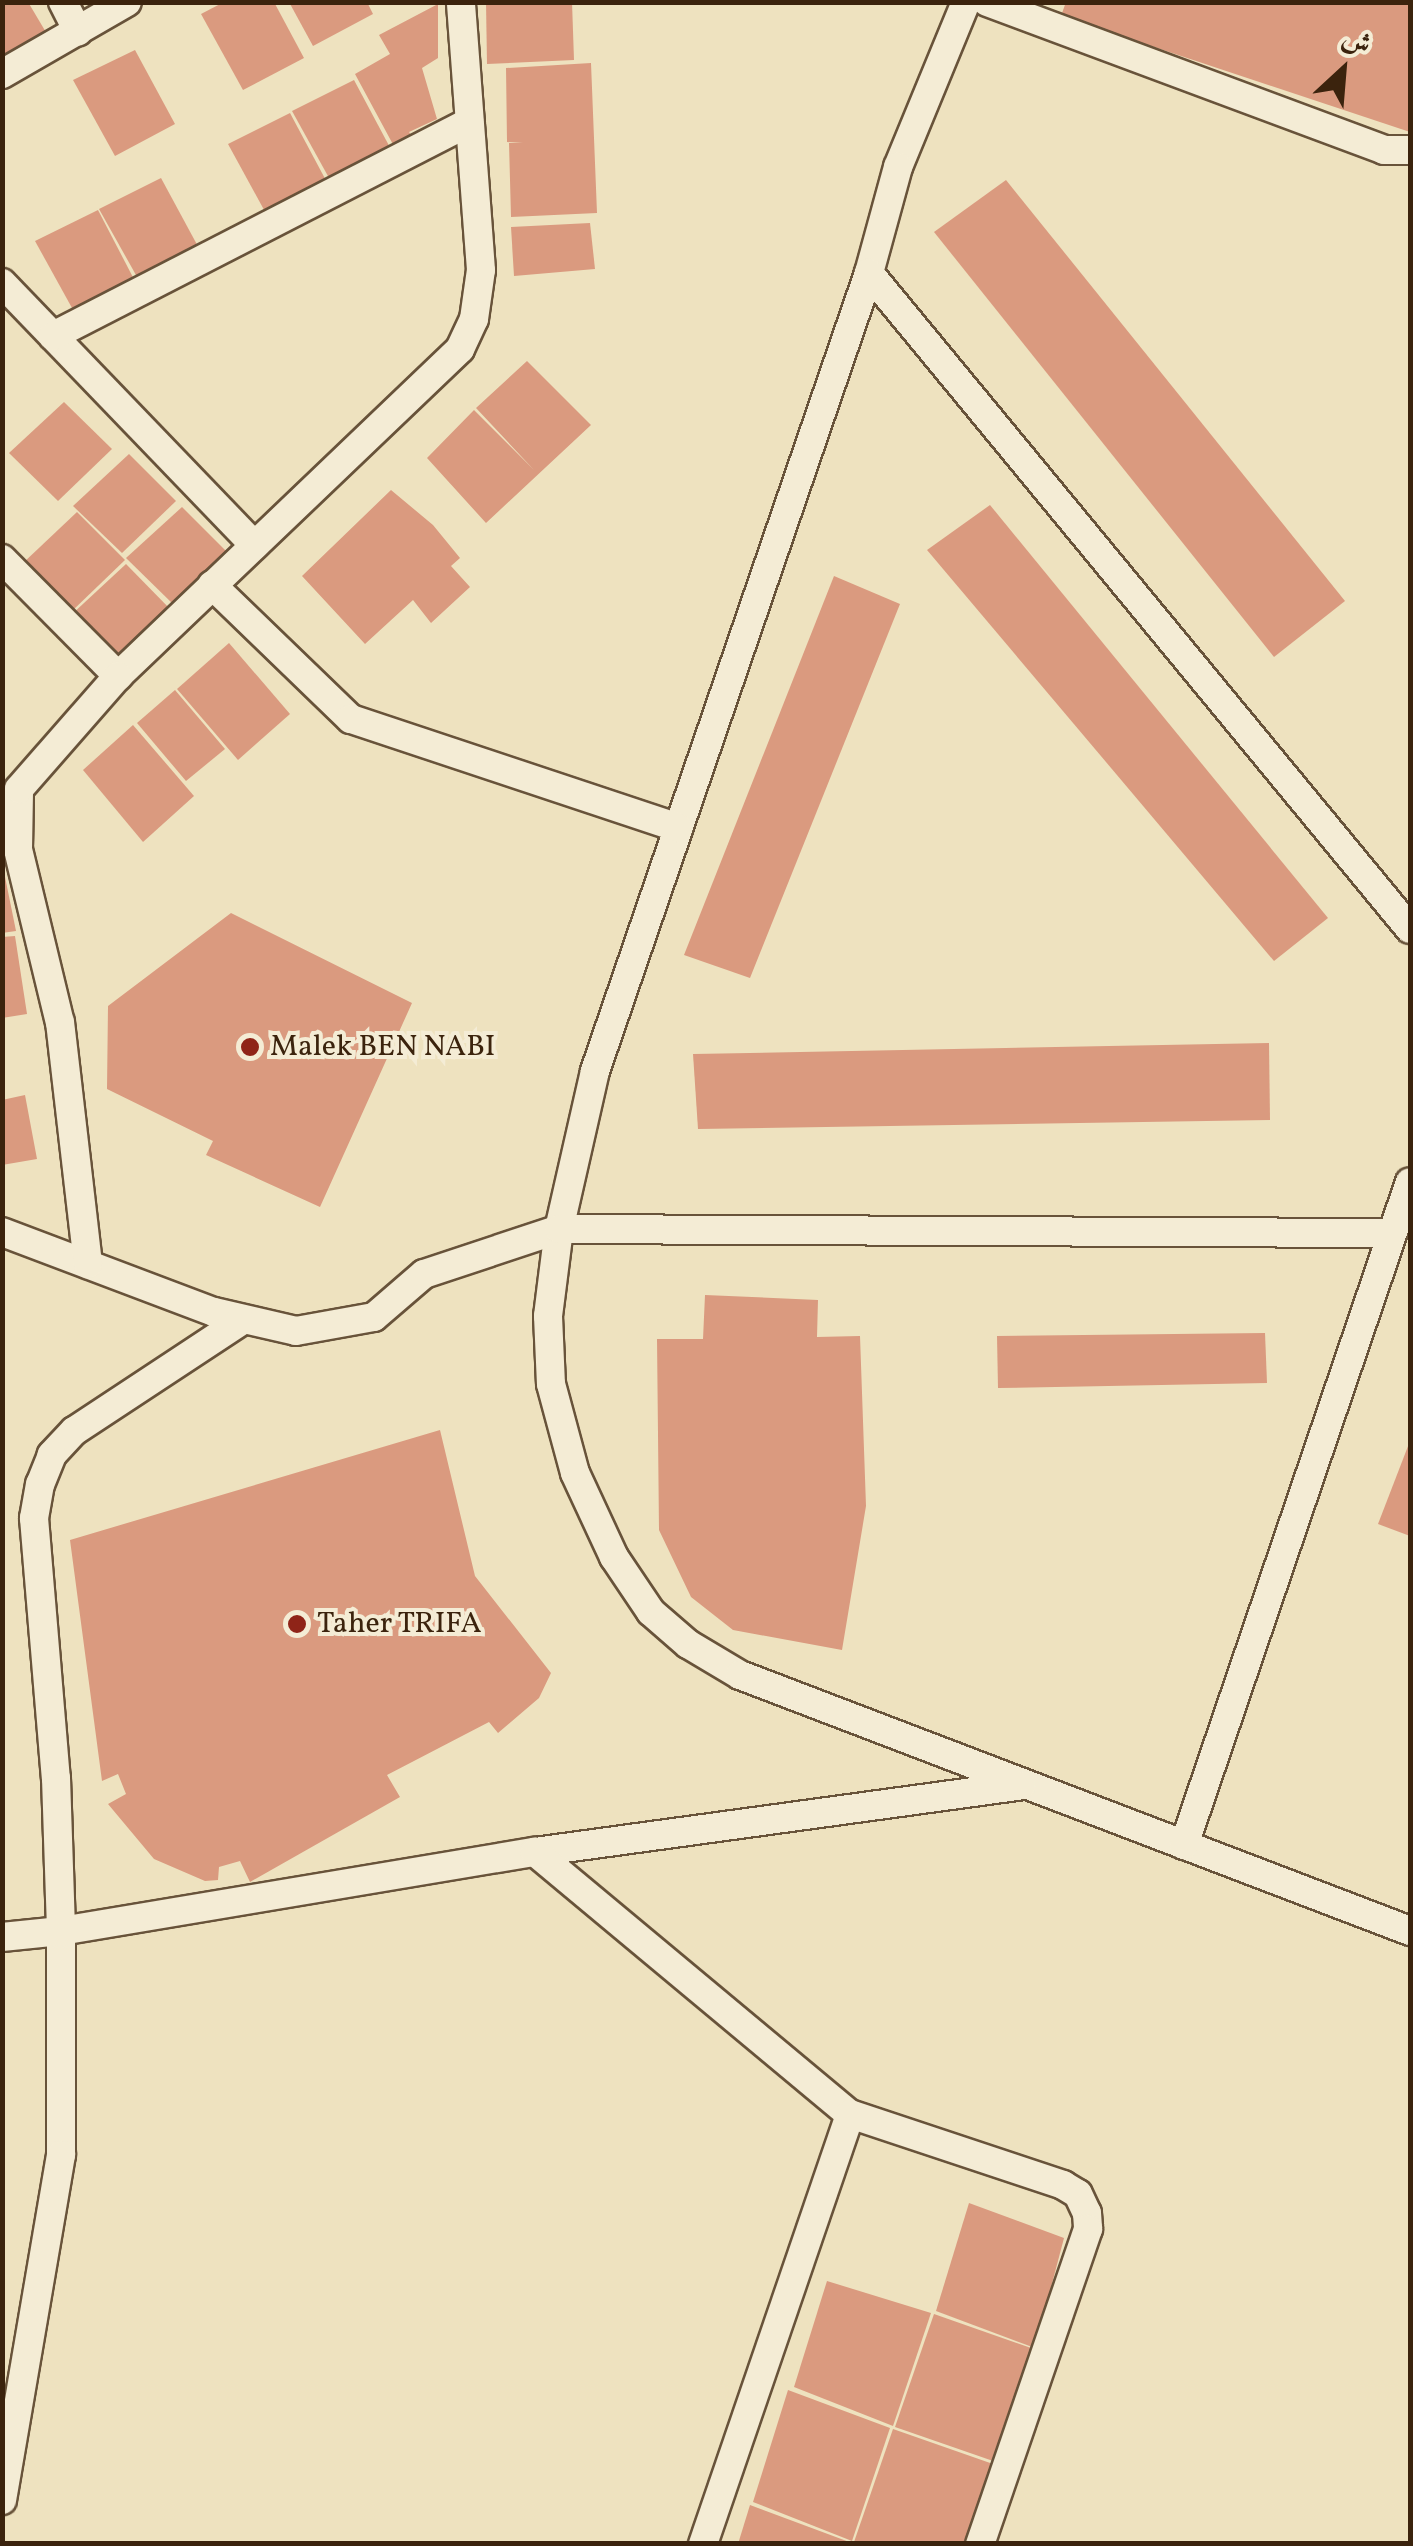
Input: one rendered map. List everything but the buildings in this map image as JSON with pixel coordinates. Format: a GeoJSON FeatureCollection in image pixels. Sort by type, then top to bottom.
{"type":"FeatureCollection","features":[{"type":"Feature","properties":{"kind":"street"},"geometry":{"type":"LineString","coordinates":[[63,2],[78,31]]}},
{"type":"Feature","properties":{"kind":"street"},"geometry":{"type":"LineString","coordinates":[[2,74],[128,2]]}},
{"type":"Feature","properties":{"kind":"street"},"geometry":{"type":"LineString","coordinates":[[88,1264],[60,1023],[18,850],[19,789],[118,676],[460,348],[474,319],[481,270],[460,2]]}},
{"type":"Feature","properties":{"kind":"street"},"geometry":{"type":"LineString","coordinates":[[966,2],[898,167],[869,273],[595,1072],[559,1229],[548,1316],[550,1384],[576,1473],[614,1557],[652,1612],[740,1675],[1410,1931]]}},
{"type":"Feature","properties":{"kind":"street"},"geometry":{"type":"LineString","coordinates":[[987,2],[1384,150],[1410,150]]}},
{"type":"Feature","properties":{"kind":"street"},"geometry":{"type":"LineString","coordinates":[[53,336],[470,122]]}},
{"type":"Feature","properties":{"kind":"street"},"geometry":{"type":"LineString","coordinates":[[869,273],[1410,929]]}},
{"type":"Feature","properties":{"kind":"street"},"geometry":{"type":"LineString","coordinates":[[2,284],[254,544]]}},
{"type":"Feature","properties":{"kind":"street"},"geometry":{"type":"LineString","coordinates":[[2,558],[118,676]]}},
{"type":"Feature","properties":{"kind":"street"},"geometry":{"type":"LineString","coordinates":[[212,585],[351,719],[678,828]]}},
{"type":"Feature","properties":{"kind":"street"},"geometry":{"type":"LineString","coordinates":[[1184,1844],[1410,1182]]}},
{"type":"Feature","properties":{"kind":"street"},"geometry":{"type":"LineString","coordinates":[[2,1232],[241,1322],[296,1331],[374,1317],[424,1274],[559,1229],[1391,1233]]}},
{"type":"Feature","properties":{"kind":"street"},"geometry":{"type":"LineString","coordinates":[[2,2500],[61,2155],[56,1778],[34,1518],[40,1484],[52,1455],[74,1432],[241,1322]]}},
{"type":"Feature","properties":{"kind":"street"},"geometry":{"type":"LineString","coordinates":[[2,1937],[60,1931],[535,1852],[1026,1784]]}},
{"type":"Feature","properties":{"kind":"street"},"geometry":{"type":"LineString","coordinates":[[535,1852],[850,2114],[1063,2184],[1078,2194],[1088,2214],[980,2544]]}},
{"type":"Feature","properties":{"kind":"street"},"geometry":{"type":"LineString","coordinates":[[703,2544],[850,2114]]}},
{"type":"Feature","properties":{"kind":"place","name":"Malek BEN NABI"},"geometry":{"type":"Point","coordinates":[250,1047]}},
{"type":"Feature","properties":{"kind":"place","name":"Taher TRIFA"},"geometry":{"type":"Point","coordinates":[297,1624]}}]}
